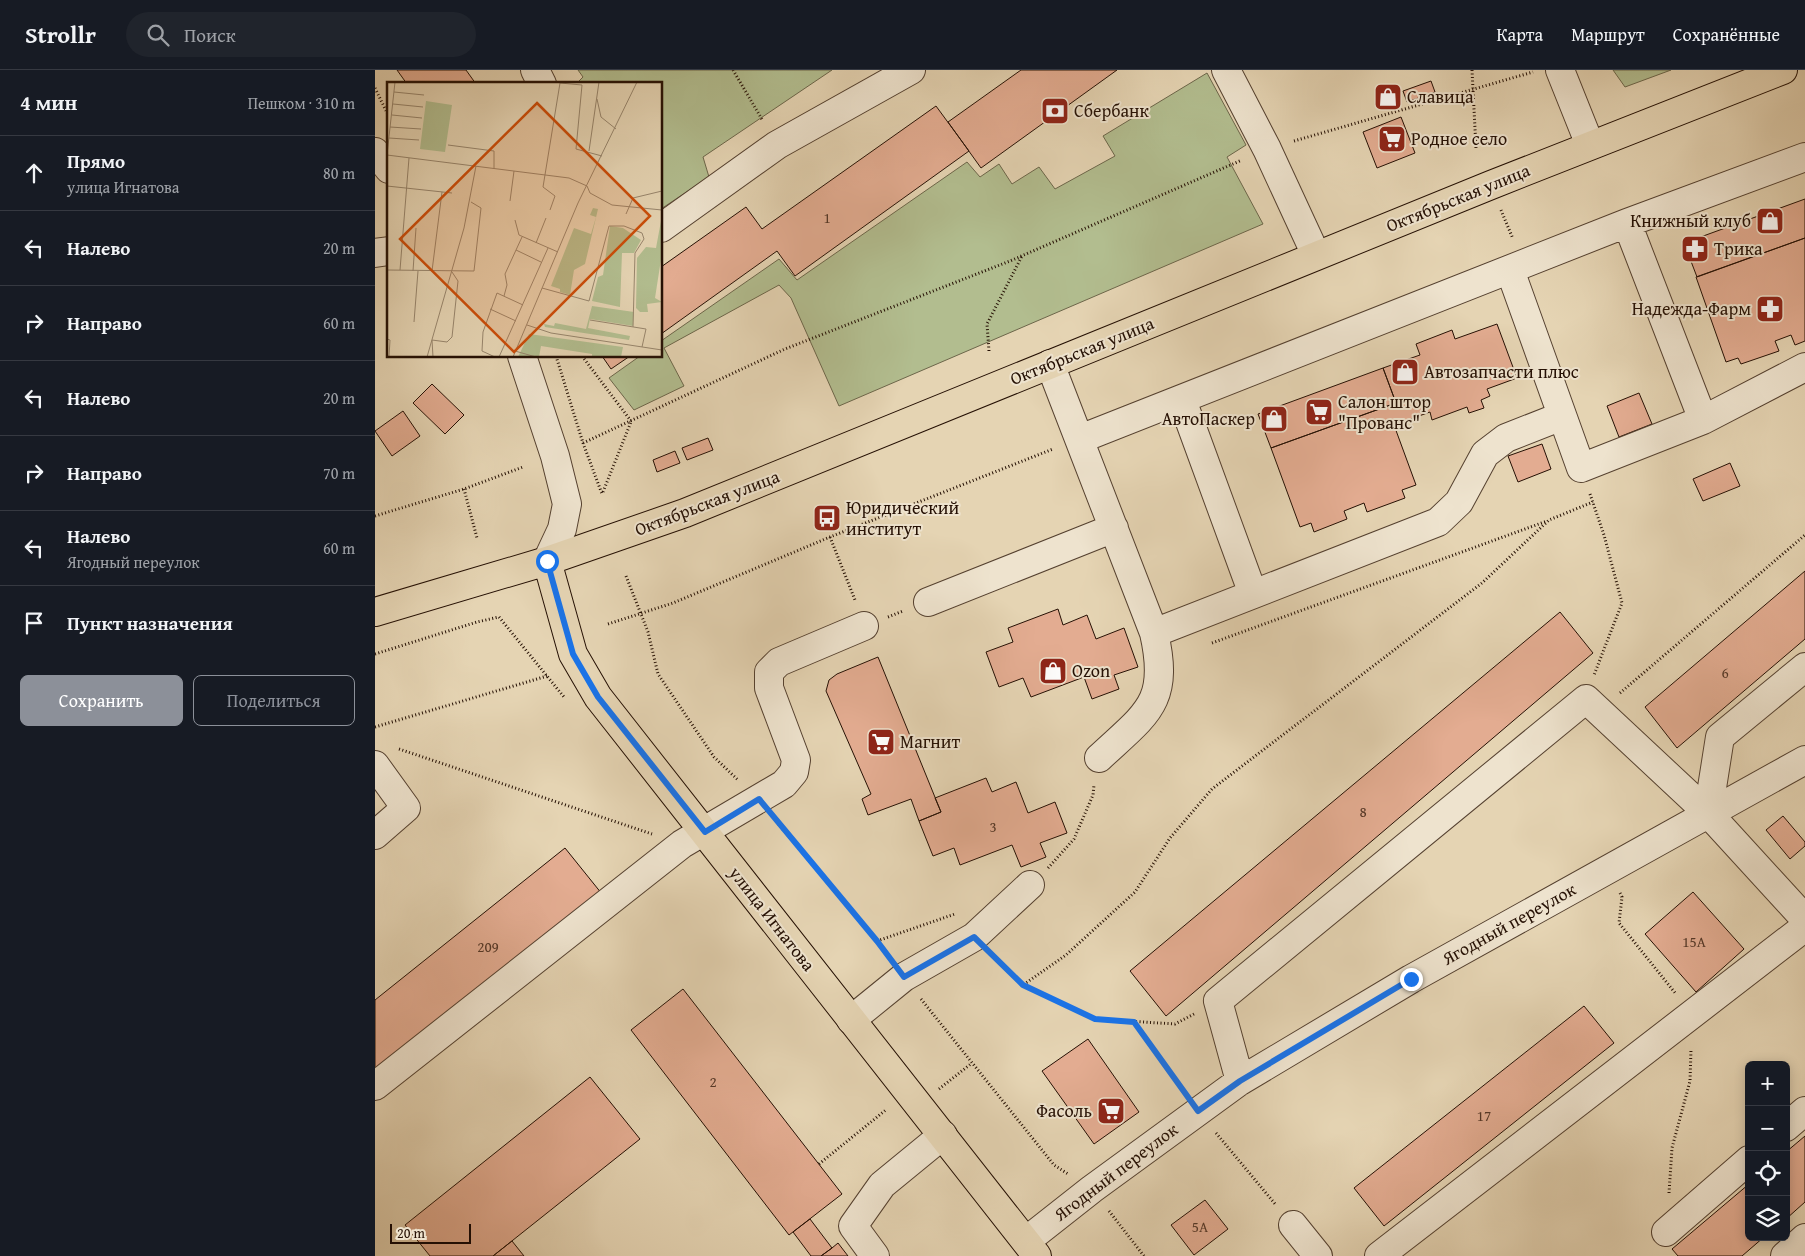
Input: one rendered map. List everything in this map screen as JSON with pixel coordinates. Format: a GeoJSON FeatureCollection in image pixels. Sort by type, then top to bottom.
{"type":"FeatureCollection","features":[{"type":"Feature","properties":{"kind":"main road","name":"Октябрьская улица"},"geometry":{"type":"LineString","coordinates":[[375,612],[547,561],[685,513],[1317,255],[1590,145],[1783,70]]}},
{"type":"Feature","properties":{"kind":"main road","name":"улица Игнатова"},"geometry":{"type":"LineString","coordinates":[[547,561],[573,654],[583,675],[694,838],[851,1020],[1031,1249]]}},
{"type":"Feature","properties":{"kind":"street"},"geometry":{"type":"LineString","coordinates":[[535,70],[542,82]]}},
{"type":"Feature","properties":{"kind":"street"},"geometry":{"type":"LineString","coordinates":[[663,227],[777,145],[911,70]]}},
{"type":"Feature","properties":{"kind":"street"},"geometry":{"type":"LineString","coordinates":[[1226,70],[1267,149],[1317,255]]}},
{"type":"Feature","properties":{"kind":"street"},"geometry":{"type":"LineString","coordinates":[[1547,71],[1590,145]]}},
{"type":"Feature","properties":{"kind":"street"},"geometry":{"type":"LineString","coordinates":[[375,152],[387,167]]}},
{"type":"Feature","properties":{"kind":"street"},"geometry":{"type":"LineString","coordinates":[[1079,439],[1627,223],[1805,157]]}},
{"type":"Feature","properties":{"kind":"street"},"geometry":{"type":"LineString","coordinates":[[1627,223],[1703,420]]}},
{"type":"Feature","properties":{"kind":"street"},"geometry":{"type":"LineString","coordinates":[[1510,270],[1581,468],[1703,420],[1805,367]]}},
{"type":"Feature","properties":{"kind":"street"},"geometry":{"type":"LineString","coordinates":[[523,358],[555,456],[567,504],[562,529],[547,561]]}},
{"type":"Feature","properties":{"kind":"street"},"geometry":{"type":"LineString","coordinates":[[1050,364],[1153,633],[1160,661],[1160,684],[1147,713],[1099,758]]}},
{"type":"Feature","properties":{"kind":"street"},"geometry":{"type":"LineString","coordinates":[[1182,400],[1253,594]]}},
{"type":"Feature","properties":{"kind":"street"},"geometry":{"type":"LineString","coordinates":[[1153,633],[1438,522],[1459,502],[1485,454],[1507,438],[1562,416]]}},
{"type":"Feature","properties":{"kind":"street"},"geometry":{"type":"LineString","coordinates":[[928,602],[1113,528]]}},
{"type":"Feature","properties":{"kind":"street"},"geometry":{"type":"LineString","coordinates":[[375,1086],[694,838],[784,784],[794,772],[796,760],[769,688],[769,672],[779,662],[864,626]]}},
{"type":"Feature","properties":{"kind":"street"},"geometry":{"type":"LineString","coordinates":[[1708,813],[1720,737],[1805,667]]}},
{"type":"Feature","properties":{"kind":"street"},"geometry":{"type":"LineString","coordinates":[[1240,1081],[1219,1001],[1592,705],[1708,813],[1805,919]]}},
{"type":"Feature","properties":{"kind":"street"},"geometry":{"type":"LineString","coordinates":[[375,835],[407,808],[384,756]]}},
{"type":"Feature","properties":{"kind":"street","name":"Ягодный переулок"},"geometry":{"type":"LineString","coordinates":[[1031,1249],[1092,1189],[1240,1081],[1411,979],[1805,760]]}},
{"type":"Feature","properties":{"kind":"street"},"geometry":{"type":"LineString","coordinates":[[851,1020],[904,977],[974,937],[1030,885]]}},
{"type":"Feature","properties":{"kind":"street"},"geometry":{"type":"LineString","coordinates":[[1379,1256],[1805,927]]}},
{"type":"Feature","properties":{"kind":"street"},"geometry":{"type":"LineString","coordinates":[[1790,1124],[1805,1111]]}},
{"type":"Feature","properties":{"kind":"street"},"geometry":{"type":"LineString","coordinates":[[875,1256],[853,1226],[882,1185],[943,1135]]}},
{"type":"Feature","properties":{"kind":"street"},"geometry":{"type":"LineString","coordinates":[[1666,1232],[1745,1163]]}},
{"type":"Feature","properties":{"kind":"street"},"geometry":{"type":"LineString","coordinates":[[1293,1225],[1318,1256]]}},
{"type":"Feature","properties":{"kind":"street"},"geometry":{"type":"LineString","coordinates":[[1785,1256],[1805,1238]]}},
{"type":"Feature","properties":{"kind":"path"},"geometry":{"type":"LineString","coordinates":[[733,70],[777,145]]}},
{"type":"Feature","properties":{"kind":"path"},"geometry":{"type":"LineString","coordinates":[[1472,70],[1475,90],[1476,148]]}},
{"type":"Feature","properties":{"kind":"path"},"geometry":{"type":"LineString","coordinates":[[583,443],[785,349],[1022,256],[1267,149],[1547,71]]}},
{"type":"Feature","properties":{"kind":"path"},"geometry":{"type":"LineString","coordinates":[[375,88],[387,113]]}},
{"type":"Feature","properties":{"kind":"path"},"geometry":{"type":"LineString","coordinates":[[989,351],[987,324],[1022,256]]}},
{"type":"Feature","properties":{"kind":"path"},"geometry":{"type":"LineString","coordinates":[[556,358],[583,443],[602,494],[631,421]]}},
{"type":"Feature","properties":{"kind":"path"},"geometry":{"type":"LineString","coordinates":[[584,358],[631,421]]}},
{"type":"Feature","properties":{"kind":"path"},"geometry":{"type":"LineString","coordinates":[[608,624],[673,603],[830,537],[1079,439]]}},
{"type":"Feature","properties":{"kind":"path"},"geometry":{"type":"LineString","coordinates":[[375,516],[464,489],[523,467]]}},
{"type":"Feature","properties":{"kind":"path"},"geometry":{"type":"LineString","coordinates":[[1581,468],[1604,535],[1622,603],[1600,655],[1592,705]]}},
{"type":"Feature","properties":{"kind":"path"},"geometry":{"type":"LineString","coordinates":[[464,489],[477,538]]}},
{"type":"Feature","properties":{"kind":"path"},"geometry":{"type":"LineString","coordinates":[[1207,644],[1549,520],[1593,502]]}},
{"type":"Feature","properties":{"kind":"path"},"geometry":{"type":"LineString","coordinates":[[1023,985],[1066,955],[1135,892],[1170,838],[1212,789],[1482,583],[1549,520]]}},
{"type":"Feature","properties":{"kind":"path"},"geometry":{"type":"LineString","coordinates":[[1592,705],[1805,535]]}},
{"type":"Feature","properties":{"kind":"path"},"geometry":{"type":"LineString","coordinates":[[830,537],[864,626],[928,602]]}},
{"type":"Feature","properties":{"kind":"path"},"geometry":{"type":"LineString","coordinates":[[626,576],[648,632],[657,674],[714,758],[759,799],[877,941],[1055,1165],[1092,1189],[1144,1256]]}},
{"type":"Feature","properties":{"kind":"path"},"geometry":{"type":"LineString","coordinates":[[375,654],[499,617],[547,676],[375,727]]}},
{"type":"Feature","properties":{"kind":"path"},"geometry":{"type":"LineString","coordinates":[[384,756],[694,838]]}},
{"type":"Feature","properties":{"kind":"path"},"geometry":{"type":"LineString","coordinates":[[974,937],[1023,985],[1095,1019],[1175,1024],[1219,1001]]}},
{"type":"Feature","properties":{"kind":"path"},"geometry":{"type":"LineString","coordinates":[[1134,1022],[1198,1111],[1293,1225]]}},
{"type":"Feature","properties":{"kind":"path"},"geometry":{"type":"LineString","coordinates":[[819,1164],[890,1107]]}},
{"type":"Feature","properties":{"kind":"green space"},"geometry":{"type":"Polygon","coordinates":[[[578,70],[832,70],[703,157],[709,177],[663,208],[663,82],[578,82],[583,77],[578,70]]]}},
{"type":"Feature","properties":{"kind":"green space"},"geometry":{"type":"Polygon","coordinates":[[[1613,70],[1671,70],[1625,87],[1613,70]]]}},
{"type":"Feature","properties":{"kind":"green space"},"geometry":{"type":"Polygon","coordinates":[[[1207,73],[1246,145],[1227,157],[1263,224],[839,406],[791,298],[779,285],[664,348],[684,386],[634,410],[609,378],[637,358],[663,358],[663,340],[779,259],[797,280],[967,162],[980,177],[999,164],[1012,184],[1039,167],[1055,189],[1115,156],[1103,136],[1207,73]]]}},
{"type":"Feature","properties":{"kind":"building"},"geometry":{"type":"Polygon","coordinates":[[[397,70],[466,70],[475,82],[406,82],[397,70]]]}},
{"type":"Feature","properties":{"kind":"building"},"geometry":{"type":"Polygon","coordinates":[[[1021,70],[1117,70],[981,168],[948,122],[1021,70]]]}},
{"type":"Feature","properties":{"kind":"building"},"geometry":{"type":"Polygon","coordinates":[[[1431,81],[1435,92],[1407,102],[1403,91],[1431,81]]]}},
{"type":"Feature","properties":{"kind":"building"},"geometry":{"type":"Polygon","coordinates":[[[936,106],[969,151],[795,276],[777,251],[663,333],[663,266],[746,207],[762,229],[936,106]]]}},
{"type":"Feature","properties":{"kind":"building"},"geometry":{"type":"Polygon","coordinates":[[[1401,117],[1415,153],[1377,168],[1363,132],[1401,117]]]}},
{"type":"Feature","properties":{"kind":"building"},"geometry":{"type":"Polygon","coordinates":[[[1805,199],[1805,238],[1697,277],[1684,243],[1805,199]]]}},
{"type":"Feature","properties":{"kind":"building"},"geometry":{"type":"Polygon","coordinates":[[[1805,238],[1805,341],[1795,345],[1791,335],[1775,341],[1779,351],[1741,364],[1738,358],[1726,362],[1696,277],[1805,238]]]}},
{"type":"Feature","properties":{"kind":"building"},"geometry":{"type":"Polygon","coordinates":[[[1497,324],[1517,378],[1487,389],[1490,396],[1481,400],[1484,408],[1469,413],[1467,407],[1432,420],[1430,412],[1394,425],[1416,485],[1402,490],[1405,498],[1367,512],[1364,503],[1344,511],[1347,519],[1314,532],[1311,523],[1300,527],[1271,448],[1396,403],[1383,368],[1420,355],[1416,344],[1452,330],[1455,339],[1497,324]]]}},
{"type":"Feature","properties":{"kind":"building"},"geometry":{"type":"Polygon","coordinates":[[[603,358],[627,358],[611,369],[603,358]]]}},
{"type":"Feature","properties":{"kind":"building"},"geometry":{"type":"Polygon","coordinates":[[[1383,368],[1396,403],[1271,448],[1258,414],[1383,368]]]}},
{"type":"Feature","properties":{"kind":"building"},"geometry":{"type":"Polygon","coordinates":[[[432,384],[464,415],[445,434],[413,403],[432,384]]]}},
{"type":"Feature","properties":{"kind":"building"},"geometry":{"type":"Polygon","coordinates":[[[1639,393],[1652,424],[1619,437],[1607,406],[1639,393]]]}},
{"type":"Feature","properties":{"kind":"building"},"geometry":{"type":"Polygon","coordinates":[[[403,411],[420,436],[392,456],[375,431],[403,411]]]}},
{"type":"Feature","properties":{"kind":"building"},"geometry":{"type":"Polygon","coordinates":[[[708,438],[713,450],[687,460],[682,448],[708,438]]]}},
{"type":"Feature","properties":{"kind":"building"},"geometry":{"type":"Polygon","coordinates":[[[1542,444],[1551,469],[1518,482],[1508,456],[1542,444]]]}},
{"type":"Feature","properties":{"kind":"building"},"geometry":{"type":"Polygon","coordinates":[[[675,451],[680,463],[657,472],[653,460],[675,451]]]}},
{"type":"Feature","properties":{"kind":"building"},"geometry":{"type":"Polygon","coordinates":[[[1730,463],[1740,486],[1703,501],[1693,479],[1730,463]]]}},
{"type":"Feature","properties":{"kind":"building"},"geometry":{"type":"Polygon","coordinates":[[[1805,571],[1805,639],[1677,748],[1645,707],[1805,571]]]}},
{"type":"Feature","properties":{"kind":"building"},"geometry":{"type":"Polygon","coordinates":[[[1058,609],[1063,625],[1087,615],[1096,639],[1124,628],[1138,667],[1114,675],[1119,689],[1092,699],[1084,677],[1031,697],[1023,678],[999,687],[986,652],[1013,642],[1008,628],[1058,609]]]}},
{"type":"Feature","properties":{"kind":"building"},"geometry":{"type":"Polygon","coordinates":[[[1560,612],[1593,653],[1166,1016],[1130,971],[1560,612]]]}},
{"type":"Feature","properties":{"kind":"building","name":"Магнит"},"geometry":{"type":"Polygon","coordinates":[[[878,657],[941,812],[919,821],[911,799],[868,815],[862,799],[871,794],[826,691],[829,680],[837,674],[878,657]]]}},
{"type":"Feature","properties":{"kind":"building"},"geometry":{"type":"Polygon","coordinates":[[[986,778],[992,792],[1016,782],[1028,813],[1055,802],[1067,833],[1040,843],[1046,857],[1021,867],[1012,845],[960,865],[954,848],[933,856],[919,821],[941,812],[935,798],[986,778]]]}},
{"type":"Feature","properties":{"kind":"building"},"geometry":{"type":"Polygon","coordinates":[[[1783,816],[1805,842],[1805,846],[1790,859],[1766,830],[1783,816]]]}},
{"type":"Feature","properties":{"kind":"building"},"geometry":{"type":"Polygon","coordinates":[[[565,848],[602,894],[375,1073],[375,1000],[565,848]]]}},
{"type":"Feature","properties":{"kind":"building"},"geometry":{"type":"Polygon","coordinates":[[[1693,892],[1744,949],[1696,992],[1645,934],[1693,892]]]}},
{"type":"Feature","properties":{"kind":"building"},"geometry":{"type":"Polygon","coordinates":[[[683,989],[842,1194],[789,1235],[631,1030],[683,989]]]}},
{"type":"Feature","properties":{"kind":"building"},"geometry":{"type":"Polygon","coordinates":[[[1584,1006],[1614,1043],[1384,1226],[1354,1188],[1584,1006]]]}},
{"type":"Feature","properties":{"kind":"building"},"geometry":{"type":"Polygon","coordinates":[[[1088,1039],[1139,1112],[1094,1144],[1042,1071],[1088,1039]]]}},
{"type":"Feature","properties":{"kind":"building"},"geometry":{"type":"Polygon","coordinates":[[[590,1077],[640,1139],[493,1256],[430,1256],[405,1225],[590,1077]]]}},
{"type":"Feature","properties":{"kind":"building"},"geometry":{"type":"Polygon","coordinates":[[[1805,1136],[1805,1202],[1790,1215],[1790,1151],[1790,1149],[1805,1136]]]}},
{"type":"Feature","properties":{"kind":"building"},"geometry":{"type":"Polygon","coordinates":[[[1745,1187],[1745,1241],[1759,1241],[1742,1256],[1678,1256],[1672,1249],[1745,1187]]]}},
{"type":"Feature","properties":{"kind":"building"},"geometry":{"type":"Polygon","coordinates":[[[1205,1200],[1228,1229],[1194,1255],[1171,1225],[1205,1200]]]}},
{"type":"Feature","properties":{"kind":"building"},"geometry":{"type":"Polygon","coordinates":[[[810,1219],[832,1248],[821,1256],[811,1256],[793,1232],[810,1219]]]}},
{"type":"Feature","properties":{"kind":"building"},"geometry":{"type":"Polygon","coordinates":[[[512,1241],[524,1256],[493,1256],[512,1241]]]}},
{"type":"Feature","properties":{"kind":"building"},"geometry":{"type":"Polygon","coordinates":[[[838,1243],[848,1256],[821,1256],[832,1248],[838,1243]]]}},
{"type":"Feature","properties":{"kind":"place","name":"Славица"},"geometry":{"type":"Point","coordinates":[1388,97]}},
{"type":"Feature","properties":{"kind":"place","name":"Сбербанк"},"geometry":{"type":"Point","coordinates":[1055,111]}},
{"type":"Feature","properties":{"kind":"place","name":"Родное село"},"geometry":{"type":"Point","coordinates":[1392,139]}},
{"type":"Feature","properties":{"kind":"place","name":"Книжный клуб"},"geometry":{"type":"Point","coordinates":[1770,221]}},
{"type":"Feature","properties":{"kind":"place","name":"Трика"},"geometry":{"type":"Point","coordinates":[1695,249]}},
{"type":"Feature","properties":{"kind":"place","name":"Надежда-Фарм"},"geometry":{"type":"Point","coordinates":[1770,309]}},
{"type":"Feature","properties":{"kind":"place","name":"Автозапчасти плюс"},"geometry":{"type":"Point","coordinates":[1405,372]}},
{"type":"Feature","properties":{"kind":"place","name":"Салон штор \"Прованс\""},"geometry":{"type":"Point","coordinates":[1319,412]}},
{"type":"Feature","properties":{"kind":"place","name":"АвтоПаскер"},"geometry":{"type":"Point","coordinates":[1274,419]}},
{"type":"Feature","properties":{"kind":"place","name":"Юридический институт"},"geometry":{"type":"Point","coordinates":[827,518]}},
{"type":"Feature","properties":{"kind":"place","name":"Ozon"},"geometry":{"type":"Point","coordinates":[1053,671]}},
{"type":"Feature","properties":{"kind":"place","name":"Магнит"},"geometry":{"type":"Point","coordinates":[881,742]}},
{"type":"Feature","properties":{"kind":"place","name":"Фасоль"},"geometry":{"type":"Point","coordinates":[1111,1111]}},
{"type":"Feature","properties":{"kind":"route"},"geometry":{"type":"LineString","coordinates":[[547,561],[573,654],[583,675],[598,697],[705,832],[759,799],[877,941],[904,977],[974,937],[1023,985],[1095,1019],[1134,1022],[1198,1111],[1240,1081],[1411,979]]}}]}
